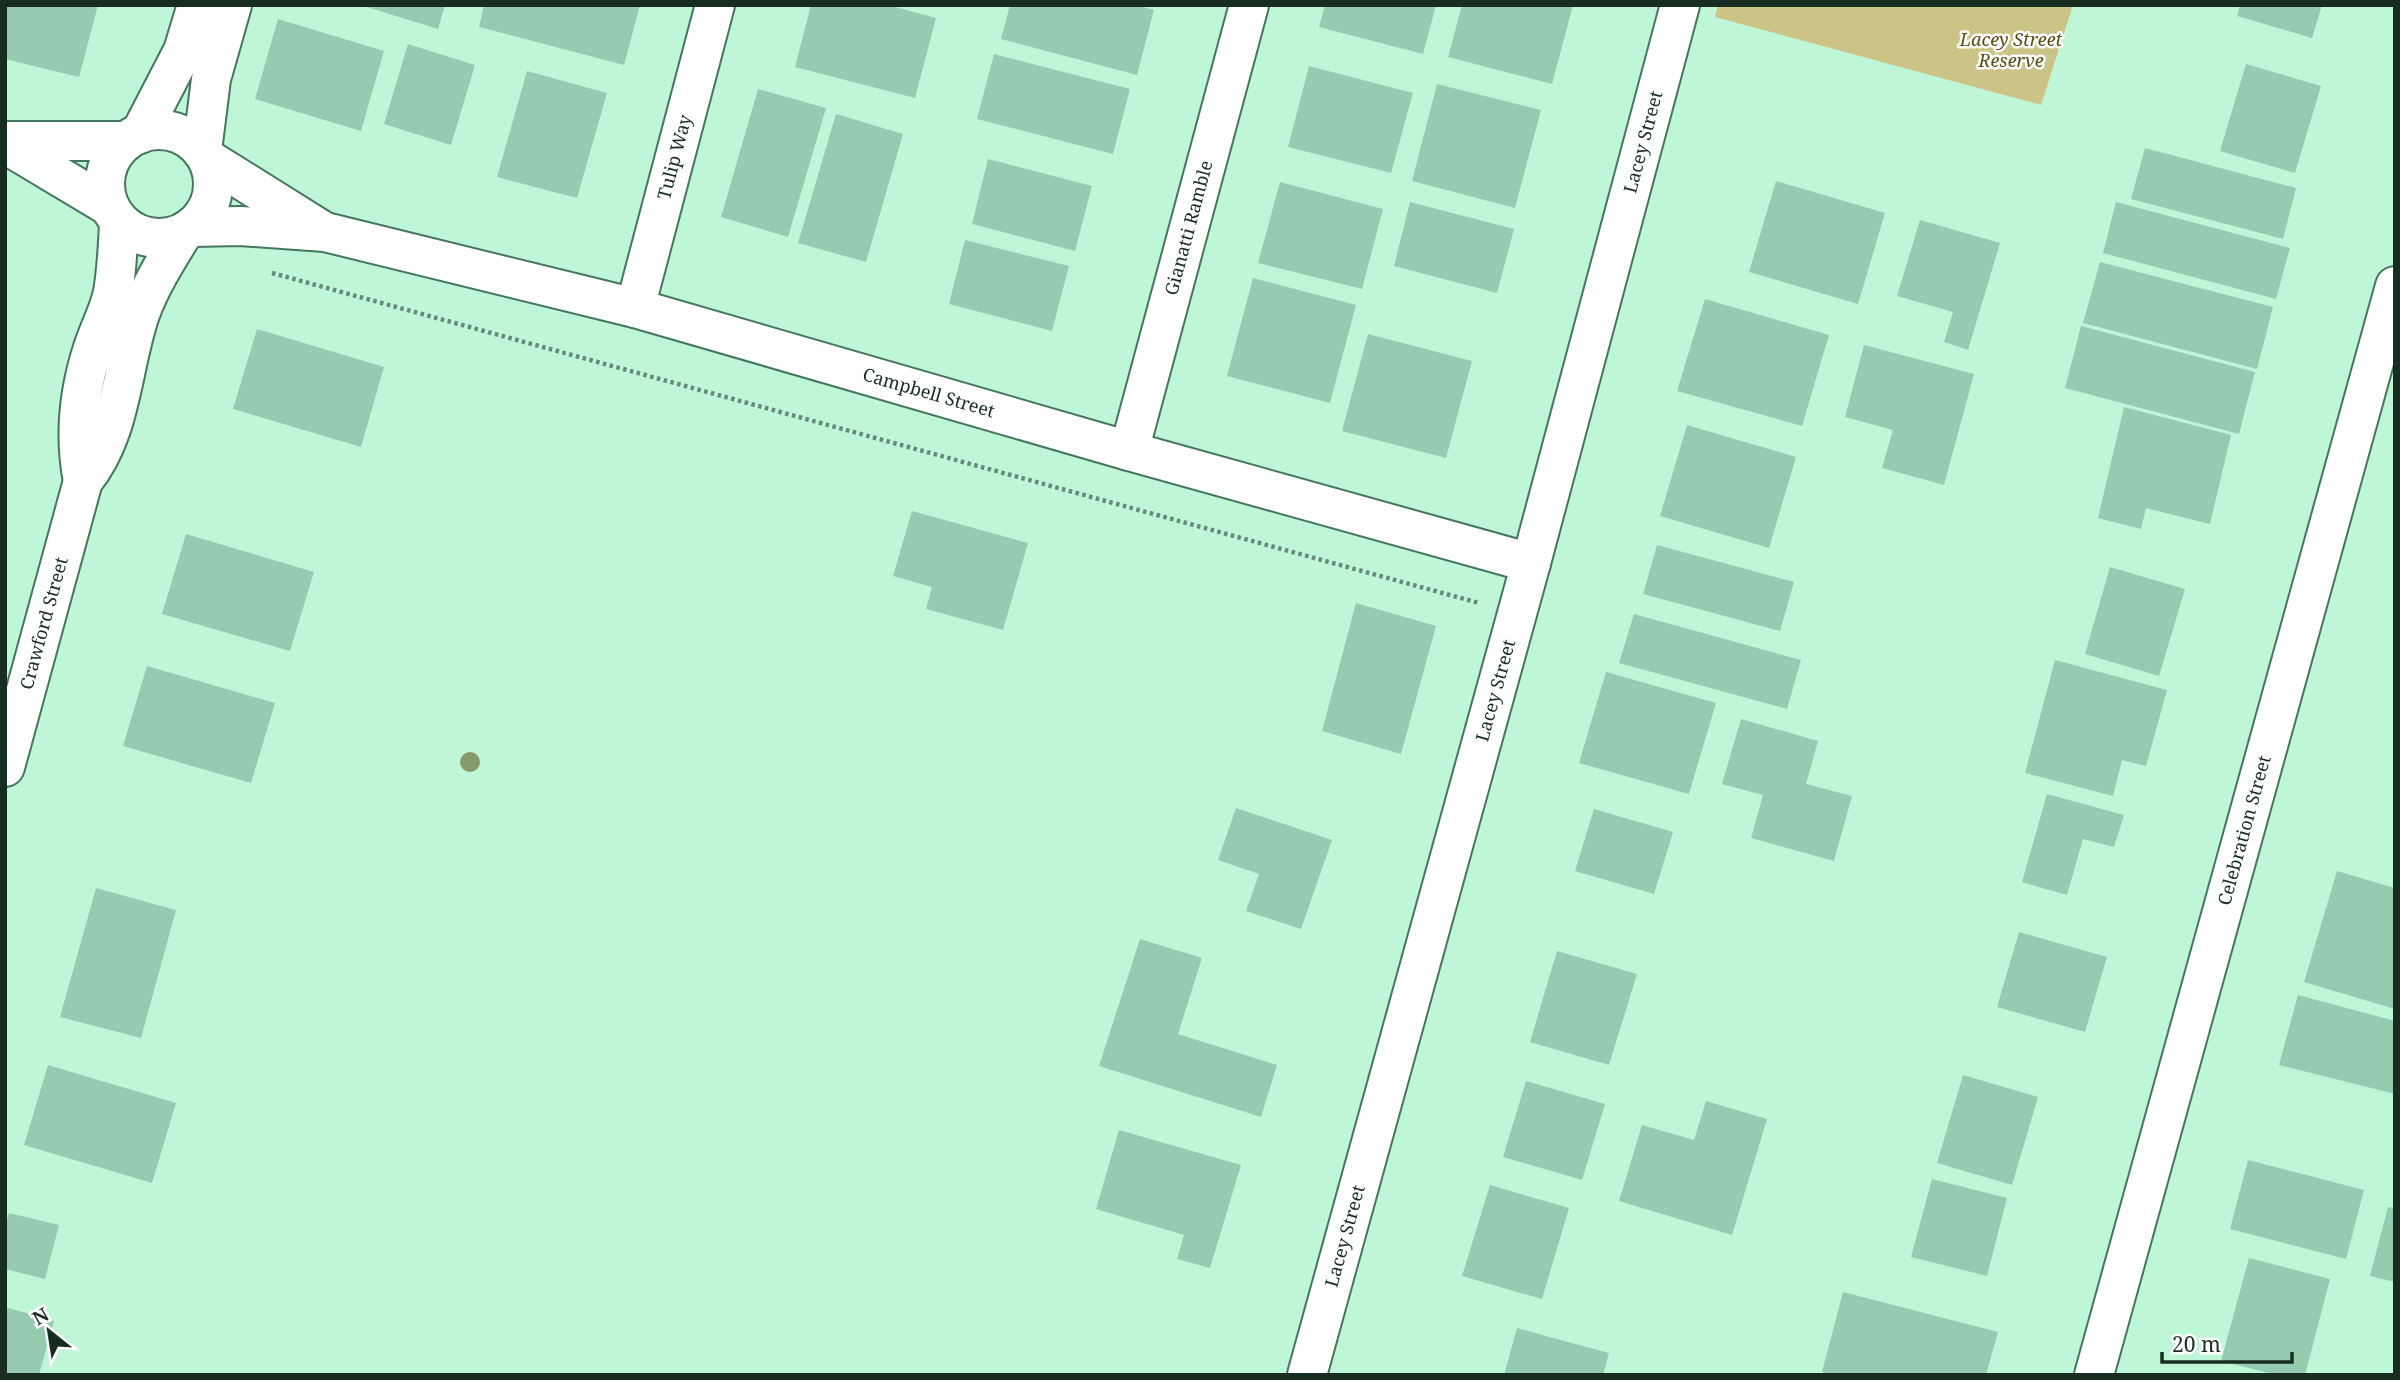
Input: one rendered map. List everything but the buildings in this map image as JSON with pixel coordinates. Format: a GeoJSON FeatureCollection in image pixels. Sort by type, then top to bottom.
{"type":"FeatureCollection","features":[{"type":"Feature","properties":{"kind":"street"},"geometry":{"type":"LineString","coordinates":[[114,214],[105,190],[106,172],[113,156],[133,137],[183,51],[197,5]]}},
{"type":"Feature","properties":{"kind":"street"},"geometry":{"type":"LineString","coordinates":[[205,155],[211,79],[232,5]]}},
{"type":"Feature","properties":{"kind":"street","name":"Tulip Way"},"geometry":{"type":"LineString","coordinates":[[635,309],[715,5]]}},
{"type":"Feature","properties":{"kind":"street","name":"Gianatti Ramble"},"geometry":{"type":"LineString","coordinates":[[1129,451],[1249,5]]}},
{"type":"Feature","properties":{"kind":"street","name":"Lacey Street"},"geometry":{"type":"LineString","coordinates":[[1307,1375],[1531,562],[1680,5]]}},
{"type":"Feature","properties":{"kind":"street"},"geometry":{"type":"LineString","coordinates":[[158,130],[175,132],[194,142],[205,155],[214,177],[213,197],[204,215],[187,230],[171,238],[150,238],[133,232],[114,214],[5,142],[133,137],[158,130]]}},
{"type":"Feature","properties":{"kind":"street","name":"Campbell Street"},"geometry":{"type":"LineString","coordinates":[[205,155],[325,232]]}},
{"type":"Feature","properties":{"kind":"street","name":"Crawford Street"},"geometry":{"type":"LineString","coordinates":[[83,481],[78,460],[78,415],[84,378],[113,292],[117,264],[114,214]]}},
{"type":"Feature","properties":{"kind":"street","name":"Campbell Street"},"geometry":{"type":"LineString","coordinates":[[187,230],[240,226],[325,232],[635,309],[1129,451],[1531,562]]}},
{"type":"Feature","properties":{"kind":"street","name":"Crawford Street"},"geometry":{"type":"LineString","coordinates":[[5,767],[83,481],[95,467],[108,438],[140,315],[149,293],[187,230]]}},
{"type":"Feature","properties":{"kind":"street","name":"Celebration Street"},"geometry":{"type":"LineString","coordinates":[[2094,1375],[2395,286]]}},
{"type":"Feature","properties":{"kind":"path"},"geometry":{"type":"LineString","coordinates":[[271,272],[1517,613]]}},
{"type":"Feature","properties":{"kind":"green space","name":"Lacey Street Reserve"},"geometry":{"type":"Polygon","coordinates":[[[1718,5],[2073,5],[2041,105],[1715,17],[1718,5]]]}}]}
